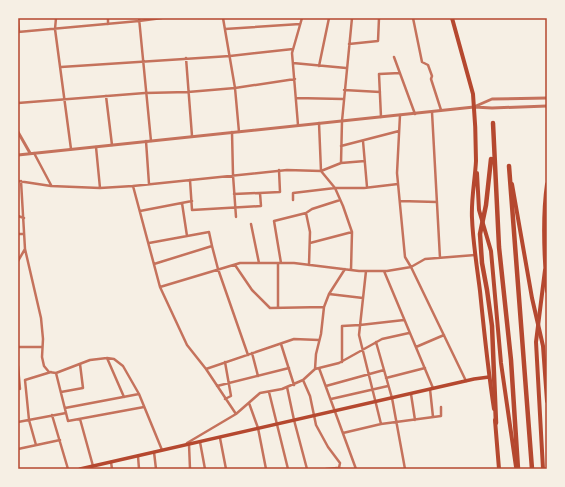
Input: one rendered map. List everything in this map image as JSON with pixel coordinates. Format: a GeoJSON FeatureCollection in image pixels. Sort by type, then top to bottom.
{"type":"FeatureCollection","features":[{"type":"Feature","properties":{"kind":"highway"},"geometry":{"type":"LineString","coordinates":[[496,423],[492,326],[482,263],[480,234],[491,165],[493,124],[499,247],[511,360],[517,469]]}},
{"type":"Feature","properties":{"kind":"highway"},"geometry":{"type":"LineString","coordinates":[[509,166],[532,469]]}},
{"type":"Feature","properties":{"kind":"main road"},"geometry":{"type":"LineString","coordinates":[[452,18],[473,94],[479,210],[491,251],[501,363],[517,469]]}},
{"type":"Feature","properties":{"kind":"main road"},"geometry":{"type":"LineString","coordinates":[[476,161],[472,196],[472,218],[489,377],[496,423],[499,469]]}},
{"type":"Feature","properties":{"kind":"main road"},"geometry":{"type":"LineString","coordinates":[[509,166],[532,298],[542,340],[547,401]]}},
{"type":"Feature","properties":{"kind":"main road"},"geometry":{"type":"LineString","coordinates":[[547,184],[545,221],[545,270],[547,291]]}},
{"type":"Feature","properties":{"kind":"main road"},"geometry":{"type":"LineString","coordinates":[[543,469],[536,342],[545,270]]}},
{"type":"Feature","properties":{"kind":"main road"},"geometry":{"type":"LineString","coordinates":[[80,469],[489,377]]}},
{"type":"Feature","properties":{"kind":"street"},"geometry":{"type":"LineString","coordinates":[[18,18],[18,32],[162,18]]}},
{"type":"Feature","properties":{"kind":"street"},"geometry":{"type":"LineString","coordinates":[[56,18],[55,29],[71,149]]}},
{"type":"Feature","properties":{"kind":"street"},"geometry":{"type":"LineString","coordinates":[[108,18],[108,24]]}},
{"type":"Feature","properties":{"kind":"street"},"geometry":{"type":"LineString","coordinates":[[223,18],[235,88],[238,132]]}},
{"type":"Feature","properties":{"kind":"street"},"geometry":{"type":"LineString","coordinates":[[298,125],[292,53],[302,18]]}},
{"type":"Feature","properties":{"kind":"street"},"geometry":{"type":"LineString","coordinates":[[319,66],[329,18]]}},
{"type":"Feature","properties":{"kind":"street"},"geometry":{"type":"LineString","coordinates":[[341,163],[343,99],[352,18]]}},
{"type":"Feature","properties":{"kind":"street"},"geometry":{"type":"LineString","coordinates":[[349,44],[378,41],[379,18]]}},
{"type":"Feature","properties":{"kind":"street"},"geometry":{"type":"LineString","coordinates":[[413,18],[422,62],[428,65],[441,110]]}},
{"type":"Feature","properties":{"kind":"street"},"geometry":{"type":"LineString","coordinates":[[139,20],[149,141],[149,184]]}},
{"type":"Feature","properties":{"kind":"street"},"geometry":{"type":"LineString","coordinates":[[225,28],[300,24]]}},
{"type":"Feature","properties":{"kind":"street"},"geometry":{"type":"LineString","coordinates":[[60,67],[230,56],[293,50]]}},
{"type":"Feature","properties":{"kind":"street"},"geometry":{"type":"LineString","coordinates":[[394,57],[414,114]]}},
{"type":"Feature","properties":{"kind":"street"},"geometry":{"type":"LineString","coordinates":[[186,58],[192,136]]}},
{"type":"Feature","properties":{"kind":"street"},"geometry":{"type":"LineString","coordinates":[[293,63],[346,68]]}},
{"type":"Feature","properties":{"kind":"street"},"geometry":{"type":"LineString","coordinates":[[381,117],[379,74],[400,72]]}},
{"type":"Feature","properties":{"kind":"street"},"geometry":{"type":"LineString","coordinates":[[18,103],[145,93],[188,92],[235,88],[295,79]]}},
{"type":"Feature","properties":{"kind":"street"},"geometry":{"type":"LineString","coordinates":[[344,90],[380,92]]}},
{"type":"Feature","properties":{"kind":"street"},"geometry":{"type":"LineString","coordinates":[[106,96],[112,145]]}},
{"type":"Feature","properties":{"kind":"street"},"geometry":{"type":"LineString","coordinates":[[296,98],[343,99]]}},
{"type":"Feature","properties":{"kind":"street"},"geometry":{"type":"LineString","coordinates":[[474,106],[492,99],[547,98]]}},
{"type":"Feature","properties":{"kind":"street"},"geometry":{"type":"LineString","coordinates":[[18,155],[414,114],[474,106],[492,108],[547,106]]}},
{"type":"Feature","properties":{"kind":"street"},"geometry":{"type":"LineString","coordinates":[[432,112],[440,258]]}},
{"type":"Feature","properties":{"kind":"street"},"geometry":{"type":"LineString","coordinates":[[400,115],[397,173],[405,257],[466,381]]}},
{"type":"Feature","properties":{"kind":"street"},"geometry":{"type":"LineString","coordinates":[[319,123],[321,171],[335,188],[352,232],[352,270]]}},
{"type":"Feature","properties":{"kind":"street"},"geometry":{"type":"LineString","coordinates":[[341,146],[399,131]]}},
{"type":"Feature","properties":{"kind":"street"},"geometry":{"type":"LineString","coordinates":[[18,132],[51,186]]}},
{"type":"Feature","properties":{"kind":"street"},"geometry":{"type":"LineString","coordinates":[[232,132],[236,217]]}},
{"type":"Feature","properties":{"kind":"street"},"geometry":{"type":"LineString","coordinates":[[363,141],[367,187]]}},
{"type":"Feature","properties":{"kind":"street"},"geometry":{"type":"LineString","coordinates":[[96,146],[100,188]]}},
{"type":"Feature","properties":{"kind":"street"},"geometry":{"type":"LineString","coordinates":[[162,450],[139,394],[123,366],[114,359],[107,358],[90,360],[56,373],[49,372],[44,366],[42,357],[41,318],[24,249],[24,218],[19,181],[51,186],[100,188],[133,186],[279,170],[321,171],[341,163],[365,161]]}},
{"type":"Feature","properties":{"kind":"street"},"geometry":{"type":"LineString","coordinates":[[234,194],[280,192],[279,170]]}},
{"type":"Feature","properties":{"kind":"street"},"geometry":{"type":"LineString","coordinates":[[190,180],[192,210],[261,206],[260,193]]}},
{"type":"Feature","properties":{"kind":"street"},"geometry":{"type":"LineString","coordinates":[[293,200],[293,193],[335,188],[398,184]]}},
{"type":"Feature","properties":{"kind":"street"},"geometry":{"type":"LineString","coordinates":[[133,186],[160,287],[187,345],[206,369],[236,414]]}},
{"type":"Feature","properties":{"kind":"street"},"geometry":{"type":"LineString","coordinates":[[278,308],[280,263],[274,221],[306,213],[312,209],[340,200]]}},
{"type":"Feature","properties":{"kind":"street"},"geometry":{"type":"LineString","coordinates":[[140,211],[192,201]]}},
{"type":"Feature","properties":{"kind":"street"},"geometry":{"type":"LineString","coordinates":[[400,201],[437,202]]}},
{"type":"Feature","properties":{"kind":"street"},"geometry":{"type":"LineString","coordinates":[[182,203],[187,236]]}},
{"type":"Feature","properties":{"kind":"street"},"geometry":{"type":"LineString","coordinates":[[306,213],[310,232],[309,265]]}},
{"type":"Feature","properties":{"kind":"street"},"geometry":{"type":"LineString","coordinates":[[18,216],[24,218]]}},
{"type":"Feature","properties":{"kind":"street"},"geometry":{"type":"LineString","coordinates":[[251,224],[259,263]]}},
{"type":"Feature","properties":{"kind":"street"},"geometry":{"type":"LineString","coordinates":[[148,243],[209,232],[218,269],[248,355]]}},
{"type":"Feature","properties":{"kind":"street"},"geometry":{"type":"LineString","coordinates":[[310,243],[352,232]]}},
{"type":"Feature","properties":{"kind":"street"},"geometry":{"type":"LineString","coordinates":[[18,234],[24,234]]}},
{"type":"Feature","properties":{"kind":"street"},"geometry":{"type":"LineString","coordinates":[[154,264],[212,246]]}},
{"type":"Feature","properties":{"kind":"street"},"geometry":{"type":"LineString","coordinates":[[18,261],[24,249]]}},
{"type":"Feature","properties":{"kind":"street"},"geometry":{"type":"LineString","coordinates":[[160,287],[240,263],[280,263],[352,270],[384,271],[411,267],[425,259],[475,255]]}},
{"type":"Feature","properties":{"kind":"street"},"geometry":{"type":"LineString","coordinates":[[234,265],[252,290],[270,308],[324,307]]}},
{"type":"Feature","properties":{"kind":"street"},"geometry":{"type":"LineString","coordinates":[[315,369],[324,307],[329,294],[345,269]]}},
{"type":"Feature","properties":{"kind":"street"},"geometry":{"type":"LineString","coordinates":[[366,271],[360,335],[362,351],[381,424]]}},
{"type":"Feature","properties":{"kind":"street"},"geometry":{"type":"LineString","coordinates":[[384,271],[425,368],[432,389],[433,417]]}},
{"type":"Feature","properties":{"kind":"street"},"geometry":{"type":"LineString","coordinates":[[329,294],[363,298]]}},
{"type":"Feature","properties":{"kind":"street"},"geometry":{"type":"LineString","coordinates":[[342,362],[342,326],[404,320]]}},
{"type":"Feature","properties":{"kind":"street"},"geometry":{"type":"LineString","coordinates":[[183,446],[236,414],[260,393],[294,385],[303,380],[315,369],[342,362],[382,339],[410,333]]}},
{"type":"Feature","properties":{"kind":"street"},"geometry":{"type":"LineString","coordinates":[[416,347],[444,335]]}},
{"type":"Feature","properties":{"kind":"street"},"geometry":{"type":"LineString","coordinates":[[206,369],[294,339],[319,340]]}},
{"type":"Feature","properties":{"kind":"street"},"geometry":{"type":"LineString","coordinates":[[376,342],[392,398],[405,469]]}},
{"type":"Feature","properties":{"kind":"street"},"geometry":{"type":"LineString","coordinates":[[281,344],[294,385]]}},
{"type":"Feature","properties":{"kind":"street"},"geometry":{"type":"LineString","coordinates":[[18,347],[42,347]]}},
{"type":"Feature","properties":{"kind":"street"},"geometry":{"type":"LineString","coordinates":[[252,354],[258,376]]}},
{"type":"Feature","properties":{"kind":"street"},"geometry":{"type":"LineString","coordinates":[[107,358],[124,397]]}},
{"type":"Feature","properties":{"kind":"street"},"geometry":{"type":"LineString","coordinates":[[225,399],[232,396],[226,362]]}},
{"type":"Feature","properties":{"kind":"street"},"geometry":{"type":"LineString","coordinates":[[61,392],[83,388],[80,364]]}},
{"type":"Feature","properties":{"kind":"street"},"geometry":{"type":"LineString","coordinates":[[18,366],[19,389],[26,388]]}},
{"type":"Feature","properties":{"kind":"street"},"geometry":{"type":"LineString","coordinates":[[217,386],[289,368]]}},
{"type":"Feature","properties":{"kind":"street"},"geometry":{"type":"LineString","coordinates":[[320,368],[356,469]]}},
{"type":"Feature","properties":{"kind":"street"},"geometry":{"type":"LineString","coordinates":[[386,378],[425,368]]}},
{"type":"Feature","properties":{"kind":"street"},"geometry":{"type":"LineString","coordinates":[[326,386],[384,370]]}},
{"type":"Feature","properties":{"kind":"street"},"geometry":{"type":"LineString","coordinates":[[36,445],[29,420],[25,380],[52,372]]}},
{"type":"Feature","properties":{"kind":"street"},"geometry":{"type":"LineString","coordinates":[[56,373],[68,421],[144,407]]}},
{"type":"Feature","properties":{"kind":"street"},"geometry":{"type":"LineString","coordinates":[[303,380],[310,396],[314,416],[320,433],[340,463],[341,469],[326,469]]}},
{"type":"Feature","properties":{"kind":"street"},"geometry":{"type":"LineString","coordinates":[[331,399],[388,386]]}},
{"type":"Feature","properties":{"kind":"street"},"geometry":{"type":"LineString","coordinates":[[287,387],[307,469]]}},
{"type":"Feature","properties":{"kind":"street"},"geometry":{"type":"LineString","coordinates":[[269,392],[288,469]]}},
{"type":"Feature","properties":{"kind":"street"},"geometry":{"type":"LineString","coordinates":[[65,408],[139,394]]}},
{"type":"Feature","properties":{"kind":"street"},"geometry":{"type":"LineString","coordinates":[[411,394],[414,420]]}},
{"type":"Feature","properties":{"kind":"street"},"geometry":{"type":"LineString","coordinates":[[249,402],[258,428],[266,469]]}},
{"type":"Feature","properties":{"kind":"street"},"geometry":{"type":"LineString","coordinates":[[343,433],[381,424],[441,416],[441,407]]}},
{"type":"Feature","properties":{"kind":"street"},"geometry":{"type":"LineString","coordinates":[[18,422],[66,413]]}},
{"type":"Feature","properties":{"kind":"street"},"geometry":{"type":"LineString","coordinates":[[52,415],[68,469]]}},
{"type":"Feature","properties":{"kind":"street"},"geometry":{"type":"LineString","coordinates":[[80,419],[94,466]]}},
{"type":"Feature","properties":{"kind":"street"},"geometry":{"type":"LineString","coordinates":[[220,438],[226,469]]}},
{"type":"Feature","properties":{"kind":"street"},"geometry":{"type":"LineString","coordinates":[[18,448],[60,440]]}},
{"type":"Feature","properties":{"kind":"street"},"geometry":{"type":"LineString","coordinates":[[200,442],[205,469]]}},
{"type":"Feature","properties":{"kind":"street"},"geometry":{"type":"LineString","coordinates":[[189,444],[190,469]]}},
{"type":"Feature","properties":{"kind":"street"},"geometry":{"type":"LineString","coordinates":[[154,452],[156,469]]}},
{"type":"Feature","properties":{"kind":"street"},"geometry":{"type":"LineString","coordinates":[[138,455],[139,469]]}},
{"type":"Feature","properties":{"kind":"street"},"geometry":{"type":"LineString","coordinates":[[110,462],[112,469]]}}]}
